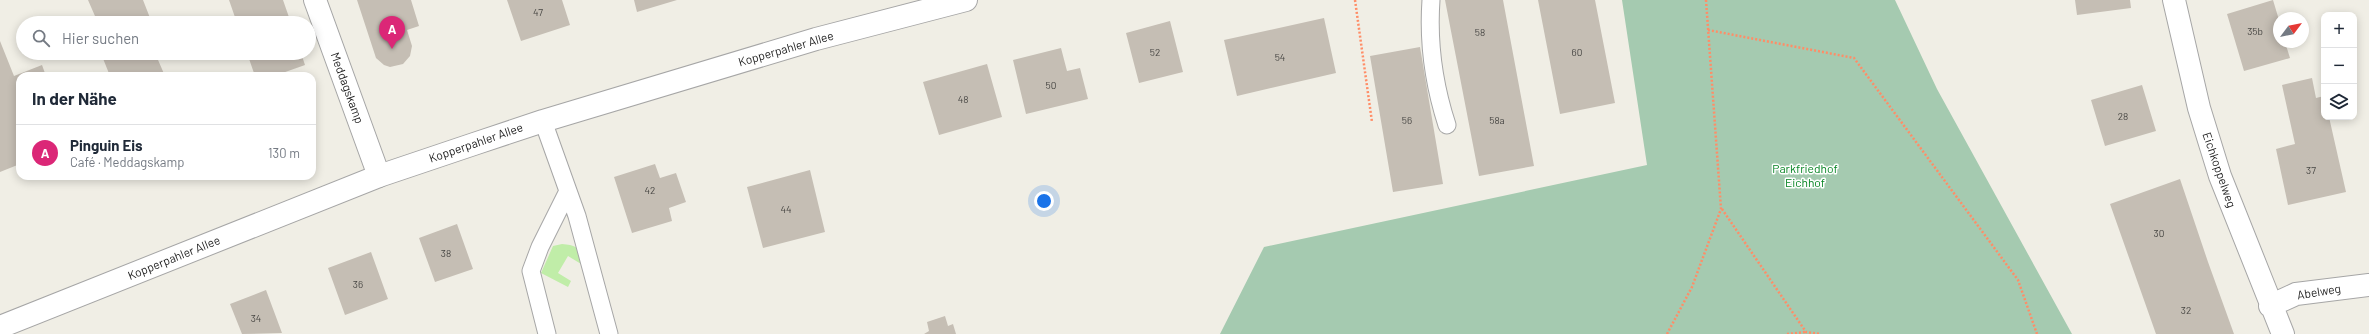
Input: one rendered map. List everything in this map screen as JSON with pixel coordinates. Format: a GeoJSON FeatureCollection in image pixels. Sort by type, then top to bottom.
{"type":"FeatureCollection","features":[{"type":"Feature","properties":{"kind":"street","name":"Meddagskamp"},"geometry":{"type":"LineString","coordinates":[[315,0],[379,176]]}},
{"type":"Feature","properties":{"kind":"street","name":"Kopperpahler Allee"},"geometry":{"type":"LineString","coordinates":[[0,327],[379,176],[543,121],[816,39],[966,0]]}},
{"type":"Feature","properties":{"kind":"street","name":"Eichkoppelweg"},"geometry":{"type":"LineString","coordinates":[[2174,0],[2199,108],[2220,176],[2270,306],[2283,334]]}},
{"type":"Feature","properties":{"kind":"street","name":"Abelweg"},"geometry":{"type":"LineString","coordinates":[[2270,306],[2296,294],[2369,285]]}},
{"type":"Feature","properties":{"kind":"lane"},"geometry":{"type":"LineString","coordinates":[[1431,0],[1432,53],[1441,106],[1447,125]]}},
{"type":"Feature","properties":{"kind":"lane"},"geometry":{"type":"LineString","coordinates":[[543,121],[578,216],[609,334]]}},
{"type":"Feature","properties":{"kind":"lane"},"geometry":{"type":"LineString","coordinates":[[547,334],[531,271],[540,247],[568,191]]}},
{"type":"Feature","properties":{"kind":"path"},"geometry":{"type":"LineString","coordinates":[[1355,0],[1372,122]]}},
{"type":"Feature","properties":{"kind":"path"},"geometry":{"type":"LineString","coordinates":[[1667,334],[1692,288],[1721,209],[1706,0]]}},
{"type":"Feature","properties":{"kind":"path"},"geometry":{"type":"LineString","coordinates":[[1708,30],[1854,58],[2018,280],[2037,334]]}},
{"type":"Feature","properties":{"kind":"path"},"geometry":{"type":"LineString","coordinates":[[1721,209],[1806,332]]}},
{"type":"Feature","properties":{"kind":"path"},"geometry":{"type":"LineString","coordinates":[[1787,334],[1806,332],[1820,334]]}},
{"type":"Feature","properties":{"kind":"green space","name":"Parkfriedhof Eichhof"},"geometry":{"type":"Polygon","coordinates":[[[1622,0],[1895,0],[1937,89],[2072,334],[1220,334],[1264,247],[1647,165],[1622,0]]]}},
{"type":"Feature","properties":{"kind":"green space"},"geometry":{"type":"Polygon","coordinates":[[[562,244],[576,247],[582,253],[586,267],[568,256],[558,273],[571,281],[568,287],[541,273],[553,246],[562,244]]]}},
{"type":"Feature","properties":{"kind":"building"},"geometry":{"type":"Polygon","coordinates":[[[88,0],[143,0],[149,16],[95,16],[88,0]]]}},
{"type":"Feature","properties":{"kind":"building"},"geometry":{"type":"Polygon","coordinates":[[[229,0],[283,0],[289,16],[235,16],[229,0]]]}},
{"type":"Feature","properties":{"kind":"building"},"geometry":{"type":"Polygon","coordinates":[[[357,0],[411,0],[419,26],[407,30],[412,46],[410,56],[403,64],[390,67],[384,65],[376,58],[357,0]]]}},
{"type":"Feature","properties":{"kind":"building"},"geometry":{"type":"Polygon","coordinates":[[[507,0],[562,0],[570,25],[521,41],[507,0]]]}},
{"type":"Feature","properties":{"kind":"building"},"geometry":{"type":"Polygon","coordinates":[[[634,0],[677,0],[637,12],[634,0]]]}},
{"type":"Feature","properties":{"kind":"building"},"geometry":{"type":"Polygon","coordinates":[[[1445,0],[1503,0],[1534,166],[1479,176],[1445,0]]]}},
{"type":"Feature","properties":{"kind":"building"},"geometry":{"type":"Polygon","coordinates":[[[1538,0],[1595,0],[1615,103],[1560,114],[1538,0]]]}},
{"type":"Feature","properties":{"kind":"building"},"geometry":{"type":"Polygon","coordinates":[[[2075,0],[2130,0],[2131,8],[2077,15],[2075,0]]]}},
{"type":"Feature","properties":{"kind":"building"},"geometry":{"type":"Polygon","coordinates":[[[2273,0],[2277,12],[2273,12],[2273,48],[2287,48],[2290,58],[2244,71],[2227,14],[2273,0]]]}},
{"type":"Feature","properties":{"kind":"building"},"geometry":{"type":"Polygon","coordinates":[[[1324,18],[1336,73],[1237,96],[1224,40],[1324,18]]]}},
{"type":"Feature","properties":{"kind":"building"},"geometry":{"type":"Polygon","coordinates":[[[1170,21],[1183,72],[1139,83],[1126,33],[1170,21]]]}},
{"type":"Feature","properties":{"kind":"building"},"geometry":{"type":"Polygon","coordinates":[[[0,41],[14,76],[16,75],[16,166],[0,172],[0,41]]]}},
{"type":"Feature","properties":{"kind":"building"},"geometry":{"type":"Polygon","coordinates":[[[1420,47],[1443,184],[1393,192],[1370,56],[1420,47]]]}},
{"type":"Feature","properties":{"kind":"building"},"geometry":{"type":"Polygon","coordinates":[[[1061,48],[1067,71],[1080,68],[1088,99],[1026,114],[1013,60],[1061,48]]]}},
{"type":"Feature","properties":{"kind":"building"},"geometry":{"type":"Polygon","coordinates":[[[104,60],[158,60],[163,72],[108,72],[104,60]]]}},
{"type":"Feature","properties":{"kind":"building"},"geometry":{"type":"Polygon","coordinates":[[[249,60],[303,60],[305,65],[285,72],[254,72],[249,60]]]}},
{"type":"Feature","properties":{"kind":"building"},"geometry":{"type":"Polygon","coordinates":[[[987,64],[1002,117],[939,135],[923,82],[987,64]]]}},
{"type":"Feature","properties":{"kind":"building"},"geometry":{"type":"Polygon","coordinates":[[[42,65],[45,72],[24,72],[42,65]]]}},
{"type":"Feature","properties":{"kind":"building"},"geometry":{"type":"Polygon","coordinates":[[[2312,78],[2316,98],[2321,97],[2321,120],[2330,120],[2346,192],[2288,205],[2276,149],[2295,144],[2282,85],[2312,78]]]}},
{"type":"Feature","properties":{"kind":"building"},"geometry":{"type":"Polygon","coordinates":[[[2142,85],[2156,131],[2105,146],[2091,100],[2142,85]]]}},
{"type":"Feature","properties":{"kind":"building"},"geometry":{"type":"Polygon","coordinates":[[[655,164],[660,178],[676,173],[686,202],[669,208],[672,221],[632,233],[614,177],[655,164]]]}},
{"type":"Feature","properties":{"kind":"building"},"geometry":{"type":"Polygon","coordinates":[[[810,170],[825,232],[763,248],[747,187],[810,170]]]}},
{"type":"Feature","properties":{"kind":"building"},"geometry":{"type":"Polygon","coordinates":[[[2180,179],[2234,334],[2156,334],[2110,204],[2180,179]]]}},
{"type":"Feature","properties":{"kind":"building"},"geometry":{"type":"Polygon","coordinates":[[[457,224],[473,269],[435,282],[419,238],[457,224]]]}},
{"type":"Feature","properties":{"kind":"building"},"geometry":{"type":"Polygon","coordinates":[[[371,252],[388,299],[345,315],[328,268],[371,252]]]}},
{"type":"Feature","properties":{"kind":"building"},"geometry":{"type":"Polygon","coordinates":[[[266,290],[282,333],[242,334],[230,304],[266,290]]]}},
{"type":"Feature","properties":{"kind":"building"},"geometry":{"type":"Polygon","coordinates":[[[945,316],[948,326],[953,324],[956,334],[924,334],[929,331],[927,322],[945,316]]]}},
{"type":"Feature","properties":{"kind":"place","name":"Pinguin Eis"},"geometry":{"type":"Point","coordinates":[392,49]}}]}
